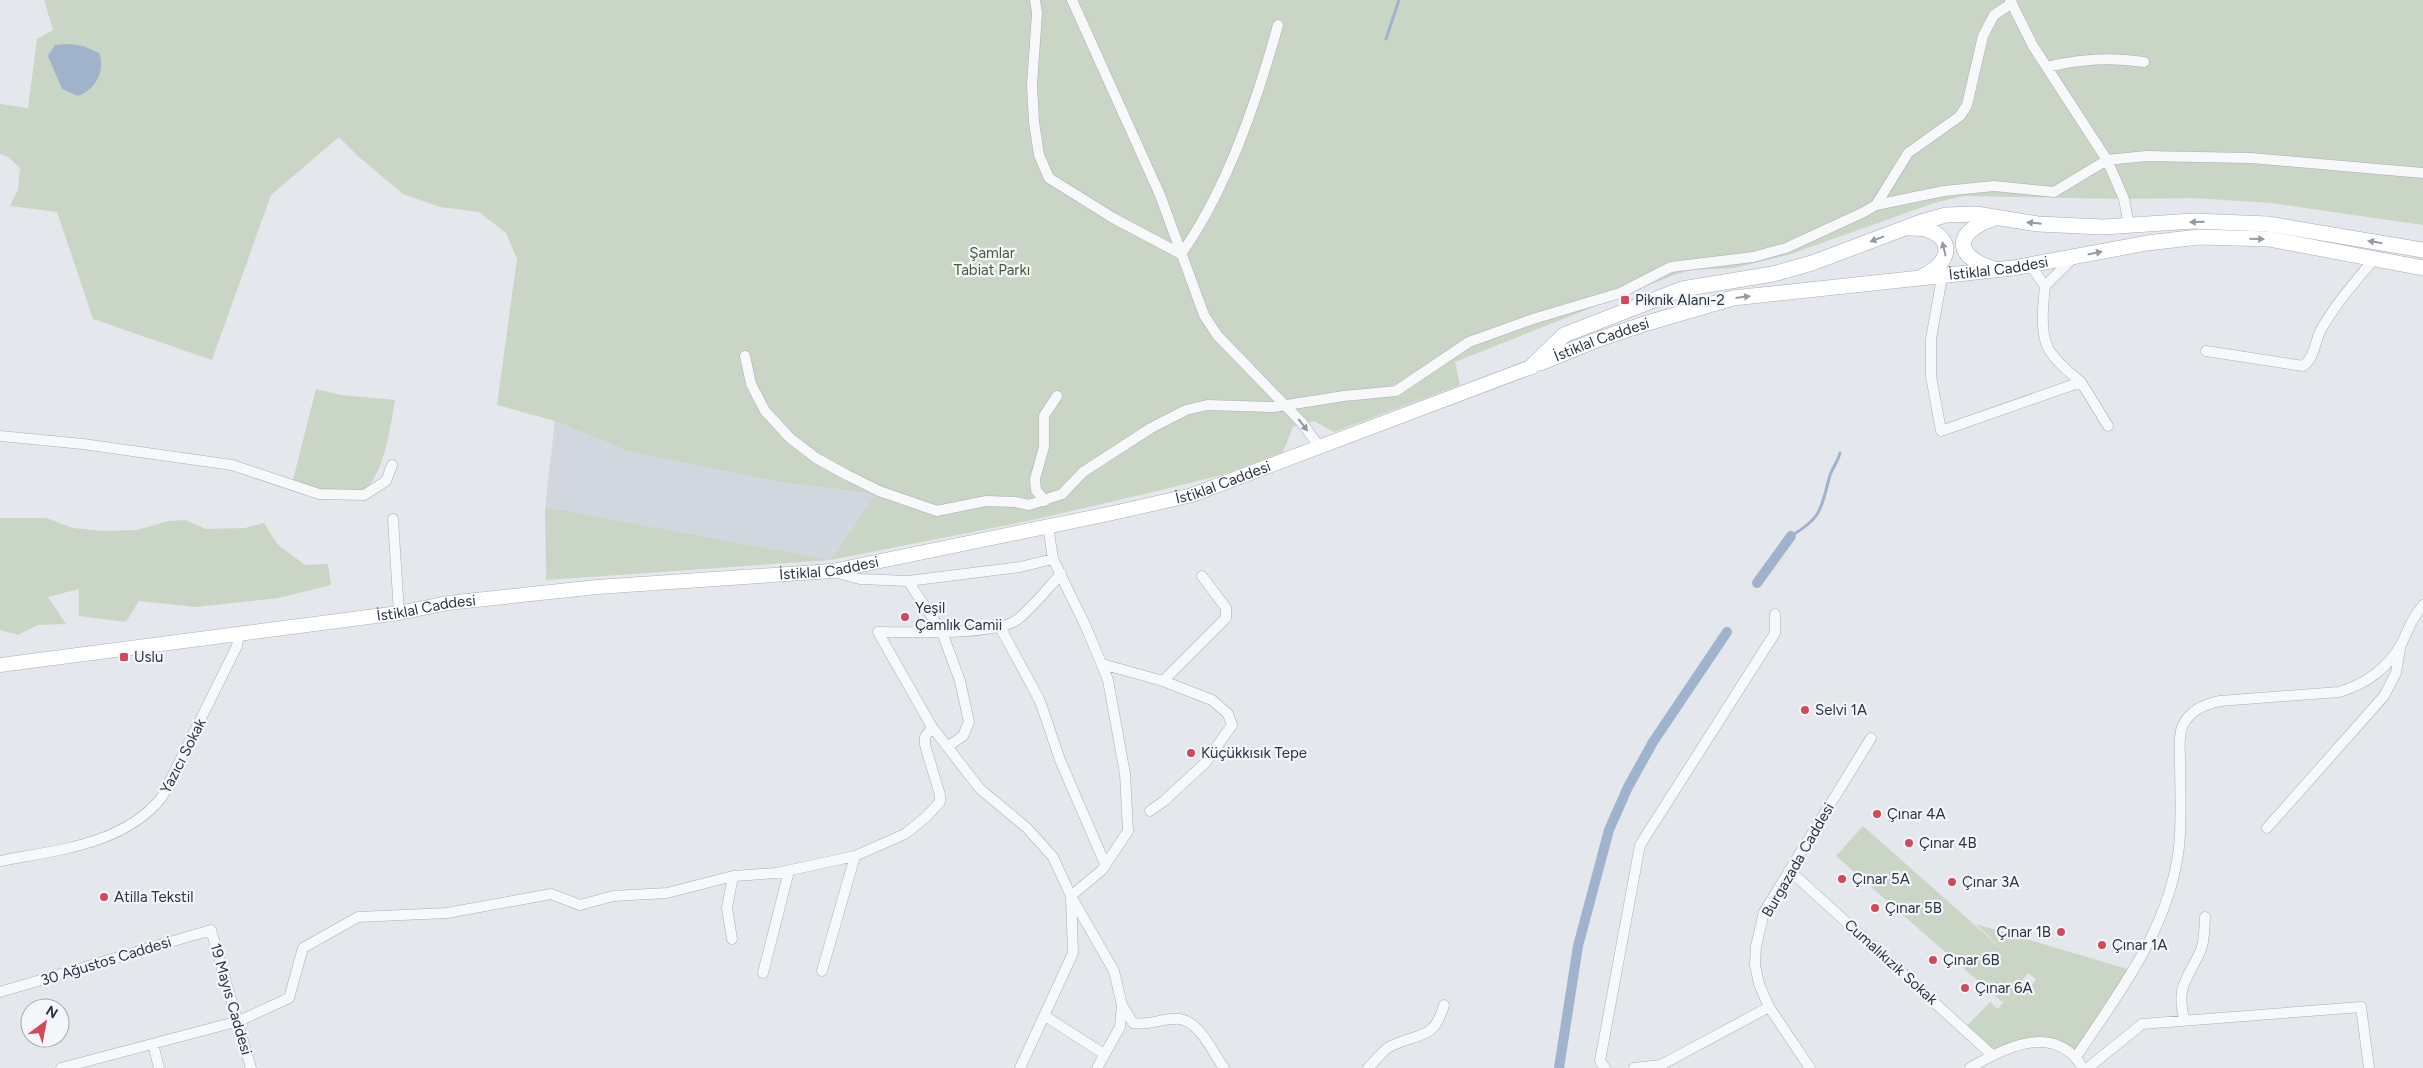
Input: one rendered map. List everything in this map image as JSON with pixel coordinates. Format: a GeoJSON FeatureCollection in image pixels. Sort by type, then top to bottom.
{"type":"FeatureCollection","features":[{"type":"Feature","properties":{"kind":"main road","name":"İstiklal Caddesi"},"geometry":{"type":"LineString","coordinates":[[1531,367],[1564,335],[1682,289],[1773,274],[1812,263],[1908,227],[1946,215],[1976,214],[1995,218],[2074,226],[2129,226],[2193,222],[2268,224],[2423,250]]}},
{"type":"Feature","properties":{"kind":"main road"},"geometry":{"type":"LineString","coordinates":[[1995,218],[1981,222],[1970,230],[1963,238],[1962,247],[1968,257],[1982,265],[1998,270]]}},
{"type":"Feature","properties":{"kind":"main road"},"geometry":{"type":"LineString","coordinates":[[1908,227],[1926,229],[1940,238],[1946,249],[1946,258],[1940,266],[1915,280]]}},
{"type":"Feature","properties":{"kind":"main road","name":"İstiklal Caddesi"},"geometry":{"type":"LineString","coordinates":[[0,665],[399,613],[448,603],[597,587],[832,571],[1048,526],[1192,495],[1320,448],[1611,335],[1680,312],[1733,298],[1998,270],[2147,243],[2199,237],[2269,239],[2423,268]]}},
{"type":"Feature","properties":{"kind":"street"},"geometry":{"type":"LineString","coordinates":[[1035,0],[1037,13],[1032,85],[1034,122],[1039,155],[1049,178],[1113,218],[1181,254]]}},
{"type":"Feature","properties":{"kind":"street"},"geometry":{"type":"LineString","coordinates":[[1072,0],[1160,196],[1204,315],[1217,335],[1303,424],[1320,448]]}},
{"type":"Feature","properties":{"kind":"street"},"geometry":{"type":"LineString","coordinates":[[1876,205],[1908,154],[1960,116],[1967,105],[1983,36],[1994,15],[2011,2],[2047,67],[2107,160],[2124,200],[2129,226]]}},
{"type":"Feature","properties":{"kind":"street"},"geometry":{"type":"LineString","coordinates":[[1181,254],[1200,228],[1220,185],[1267,64],[1278,25]]}},
{"type":"Feature","properties":{"kind":"street"},"geometry":{"type":"LineString","coordinates":[[2047,67],[2065,63],[2117,58],[2144,62]]}},
{"type":"Feature","properties":{"kind":"street"},"geometry":{"type":"LineString","coordinates":[[745,356],[751,384],[765,411],[790,438],[816,458],[879,491],[937,511],[986,501],[1016,502],[1029,505],[1062,494],[1083,472],[1151,428],[1186,410],[1207,405],[1262,408],[1396,391],[1469,342],[1534,319],[1620,293],[1671,267],[1753,257],[1786,248],[1876,205],[1944,191],[1994,186],[2054,192],[2107,160],[2146,156],[2251,158],[2423,173]]}},
{"type":"Feature","properties":{"kind":"street"},"geometry":{"type":"LineString","coordinates":[[2045,286],[2074,257]]}},
{"type":"Feature","properties":{"kind":"street"},"geometry":{"type":"LineString","coordinates":[[2206,351],[2303,366],[2310,361],[2320,330],[2374,259]]}},
{"type":"Feature","properties":{"kind":"street"},"geometry":{"type":"LineString","coordinates":[[2030,265],[2045,286],[2043,313],[2045,338],[2049,350],[2081,382],[2108,426]]}},
{"type":"Feature","properties":{"kind":"street"},"geometry":{"type":"LineString","coordinates":[[1942,277],[1931,348],[1931,376],[1941,431],[2081,382]]}},
{"type":"Feature","properties":{"kind":"street"},"geometry":{"type":"LineString","coordinates":[[1045,501],[1036,490],[1035,479],[1044,447],[1044,416],[1057,396]]}},
{"type":"Feature","properties":{"kind":"street"},"geometry":{"type":"LineString","coordinates":[[0,436],[83,444],[232,465],[318,494],[364,495],[386,481],[392,465]]}},
{"type":"Feature","properties":{"kind":"street"},"geometry":{"type":"LineString","coordinates":[[394,519],[399,613]]}},
{"type":"Feature","properties":{"kind":"street"},"geometry":{"type":"LineString","coordinates":[[1020,1068],[1073,953],[1071,896],[1106,864],[1128,831],[1125,774],[1108,680],[1053,559],[1048,526]]}},
{"type":"Feature","properties":{"kind":"street"},"geometry":{"type":"LineString","coordinates":[[832,571],[860,580],[908,581],[1020,567],[1053,559]]}},
{"type":"Feature","properties":{"kind":"street"},"geometry":{"type":"LineString","coordinates":[[1061,574],[1017,620],[1000,627],[942,632],[878,632],[932,727],[947,747],[980,789],[1027,828],[1053,857],[1071,896],[1114,971],[1122,1005],[1133,1023],[1143,1025],[1180,1019],[1196,1028],[1224,1068]]}},
{"type":"Feature","properties":{"kind":"street"},"geometry":{"type":"LineString","coordinates":[[1164,680],[1226,618],[1226,608],[1202,576]]}},
{"type":"Feature","properties":{"kind":"street"},"geometry":{"type":"LineString","coordinates":[[908,581],[942,632],[960,681],[969,722],[963,736],[947,747]]}},
{"type":"Feature","properties":{"kind":"street"},"geometry":{"type":"LineString","coordinates":[[2076,1057],[2146,949],[2170,891],[2179,846],[2180,733],[2190,714],[2205,704],[2220,701],[2339,692],[2357,687],[2380,671],[2401,643],[2410,623],[2423,605]]}},
{"type":"Feature","properties":{"kind":"street"},"geometry":{"type":"LineString","coordinates":[[1605,1068],[1600,1061],[1640,845],[1775,633],[1775,614]]}},
{"type":"Feature","properties":{"kind":"street"},"geometry":{"type":"LineString","coordinates":[[1000,627],[1040,701],[1060,760],[1106,864]]}},
{"type":"Feature","properties":{"kind":"street","name":"Yazıcı Sokak"},"geometry":{"type":"LineString","coordinates":[[0,862],[101,840],[153,809],[162,797],[237,646],[239,634]]}},
{"type":"Feature","properties":{"kind":"street"},"geometry":{"type":"LineString","coordinates":[[2266,828],[2384,696],[2396,673],[2401,643]]}},
{"type":"Feature","properties":{"kind":"street"},"geometry":{"type":"LineString","coordinates":[[1102,664],[1164,680],[1212,700],[1228,714],[1232,726],[1205,763],[1164,801],[1150,811]]}},
{"type":"Feature","properties":{"kind":"street"},"geometry":{"type":"LineString","coordinates":[[61,1068],[239,1021],[289,998],[303,948],[358,917],[447,912],[551,894],[580,905],[612,896],[667,894],[733,876],[777,874],[855,856],[905,834],[926,817],[940,802],[940,795],[925,744],[925,737],[932,727]]}},
{"type":"Feature","properties":{"kind":"street","name":"Burgazada Caddesi"},"geometry":{"type":"LineString","coordinates":[[1810,1068],[1769,1007],[1759,984],[1755,965],[1756,946],[1764,912],[1871,738]]}},
{"type":"Feature","properties":{"kind":"street"},"geometry":{"type":"LineString","coordinates":[[822,971],[855,856]]}},
{"type":"Feature","properties":{"kind":"street"},"geometry":{"type":"LineString","coordinates":[[763,973],[789,870]]}},
{"type":"Feature","properties":{"kind":"street","name":"Cumalıkızık Sokak"},"geometry":{"type":"LineString","coordinates":[[1789,870],[1992,1055]]}},
{"type":"Feature","properties":{"kind":"street"},"geometry":{"type":"LineString","coordinates":[[732,940],[727,908],[733,876]]}},
{"type":"Feature","properties":{"kind":"street"},"geometry":{"type":"LineString","coordinates":[[2184,1019],[2180,997],[2192,967],[2201,951],[2204,936],[2204,917]]}},
{"type":"Feature","properties":{"kind":"street","name":"19 Mayıs Caddesi"},"geometry":{"type":"LineString","coordinates":[[212,930],[251,1068]]}},
{"type":"Feature","properties":{"kind":"street","name":"30 Ağustos Caddesi"},"geometry":{"type":"LineString","coordinates":[[0,992],[212,930]]}},
{"type":"Feature","properties":{"kind":"street"},"geometry":{"type":"LineString","coordinates":[[1096,1068],[1120,1026],[1122,1005]]}},
{"type":"Feature","properties":{"kind":"street"},"geometry":{"type":"LineString","coordinates":[[1368,1068],[1390,1046],[1421,1037],[1439,1022],[1444,1005]]}},
{"type":"Feature","properties":{"kind":"street"},"geometry":{"type":"LineString","coordinates":[[1634,1068],[1660,1065],[1769,1007]]}},
{"type":"Feature","properties":{"kind":"street"},"geometry":{"type":"LineString","coordinates":[[2088,1068],[2142,1024],[2184,1019],[2361,1007],[2370,1068]]}},
{"type":"Feature","properties":{"kind":"street"},"geometry":{"type":"LineString","coordinates":[[1045,1016],[1104,1054]]}},
{"type":"Feature","properties":{"kind":"street"},"geometry":{"type":"LineString","coordinates":[[1970,1068],[1992,1055],[2031,1041],[2048,1043],[2076,1057],[2083,1068]]}},
{"type":"Feature","properties":{"kind":"street"},"geometry":{"type":"LineString","coordinates":[[153,1044],[159,1068]]}},
{"type":"Feature","properties":{"kind":"shaded area"},"geometry":{"type":"Polygon","coordinates":[[[555,421],[630,452],[779,482],[875,494],[831,560],[545,507],[555,421]]]}},
{"type":"Feature","properties":{"kind":"green space","name":"Şamlar Tabiat Parkı"},"geometry":{"type":"Polygon","coordinates":[[[44,0],[2423,0],[2423,225],[2271,203],[2193,198],[2124,199],[1964,196],[1934,203],[1788,255],[1733,268],[1691,270],[1674,275],[1455,362],[1460,385],[1334,432],[1314,421],[1293,427],[1283,452],[1222,475],[1033,520],[831,560],[875,494],[779,482],[630,452],[555,421],[497,405],[517,259],[506,233],[479,212],[440,207],[403,194],[359,157],[339,137],[271,195],[212,360],[93,319],[57,212],[10,206],[18,189],[20,168],[8,157],[0,154],[0,104],[28,108],[37,39],[53,30],[44,0]]]}},
{"type":"Feature","properties":{"kind":"green space"},"geometry":{"type":"Polygon","coordinates":[[[316,389],[341,395],[395,400],[384,453],[373,480],[366,488],[357,492],[341,492],[292,484],[316,389]]]}},
{"type":"Feature","properties":{"kind":"green space"},"geometry":{"type":"Polygon","coordinates":[[[545,507],[831,560],[546,580],[545,507]]]}},
{"type":"Feature","properties":{"kind":"green space"},"geometry":{"type":"Polygon","coordinates":[[[0,518],[46,518],[73,528],[103,531],[137,530],[168,521],[185,520],[206,529],[245,528],[264,523],[278,545],[305,565],[328,564],[331,585],[278,598],[196,607],[139,601],[126,622],[79,616],[79,589],[48,597],[66,624],[38,625],[18,635],[0,630],[0,518]]]}},
{"type":"Feature","properties":{"kind":"green space"},"geometry":{"type":"Polygon","coordinates":[[[1863,826],[2004,951],[1976,924],[2134,971],[2076,1057],[2048,1043],[1992,1055],[1964,1029],[1990,1002],[1998,1009],[2007,997],[2002,1002],[1836,856],[1863,826]],[[2028,973],[2022,981],[2030,987],[2036,979],[2028,973]]]}},
{"type":"Feature","properties":{"kind":"water"},"geometry":{"type":"Polygon","coordinates":[[[55,45],[83,46],[99,53],[101,60],[100,73],[94,85],[78,96],[62,89],[48,56],[55,45]]]}},
{"type":"Feature","properties":{"kind":"waterway"},"geometry":{"type":"LineString","coordinates":[[1386,39],[1399,0]]}},
{"type":"Feature","properties":{"kind":"waterway"},"geometry":{"type":"LineString","coordinates":[[1791,536],[1809,523],[1819,511],[1830,475],[1840,453]]}},
{"type":"Feature","properties":{"kind":"waterway"},"geometry":{"type":"LineString","coordinates":[[1757,583],[1791,536]]}},
{"type":"Feature","properties":{"kind":"waterway"},"geometry":{"type":"LineString","coordinates":[[1559,1068],[1578,946],[1609,830],[1628,787],[1653,742],[1727,632]]}},
{"type":"Feature","properties":{"kind":"place","name":"Piknik Alanı-2"},"geometry":{"type":"Point","coordinates":[1625,300]}},
{"type":"Feature","properties":{"kind":"place","name":"Yeşil Çamlık Camii"},"geometry":{"type":"Point","coordinates":[905,617]}},
{"type":"Feature","properties":{"kind":"place","name":"Uslu"},"geometry":{"type":"Point","coordinates":[124,657]}},
{"type":"Feature","properties":{"kind":"place","name":"Selvi 1A"},"geometry":{"type":"Point","coordinates":[1805,710]}},
{"type":"Feature","properties":{"kind":"place","name":"Küçükkısık Tepe"},"geometry":{"type":"Point","coordinates":[1191,753]}},
{"type":"Feature","properties":{"kind":"place","name":"Çınar 4A"},"geometry":{"type":"Point","coordinates":[1877,814]}},
{"type":"Feature","properties":{"kind":"place","name":"Çınar 4B"},"geometry":{"type":"Point","coordinates":[1909,843]}},
{"type":"Feature","properties":{"kind":"place","name":"Çınar 5A"},"geometry":{"type":"Point","coordinates":[1842,879]}},
{"type":"Feature","properties":{"kind":"place","name":"Çınar 3A"},"geometry":{"type":"Point","coordinates":[1952,882]}},
{"type":"Feature","properties":{"kind":"place","name":"Atilla Tekstil"},"geometry":{"type":"Point","coordinates":[104,897]}},
{"type":"Feature","properties":{"kind":"place","name":"Çınar 5B"},"geometry":{"type":"Point","coordinates":[1875,908]}},
{"type":"Feature","properties":{"kind":"place","name":"Çınar 1B"},"geometry":{"type":"Point","coordinates":[2061,932]}},
{"type":"Feature","properties":{"kind":"place","name":"Çınar 1A"},"geometry":{"type":"Point","coordinates":[2102,945]}},
{"type":"Feature","properties":{"kind":"place","name":"Çınar 6B"},"geometry":{"type":"Point","coordinates":[1933,960]}},
{"type":"Feature","properties":{"kind":"place","name":"Çınar 6A"},"geometry":{"type":"Point","coordinates":[1965,988]}}]}
